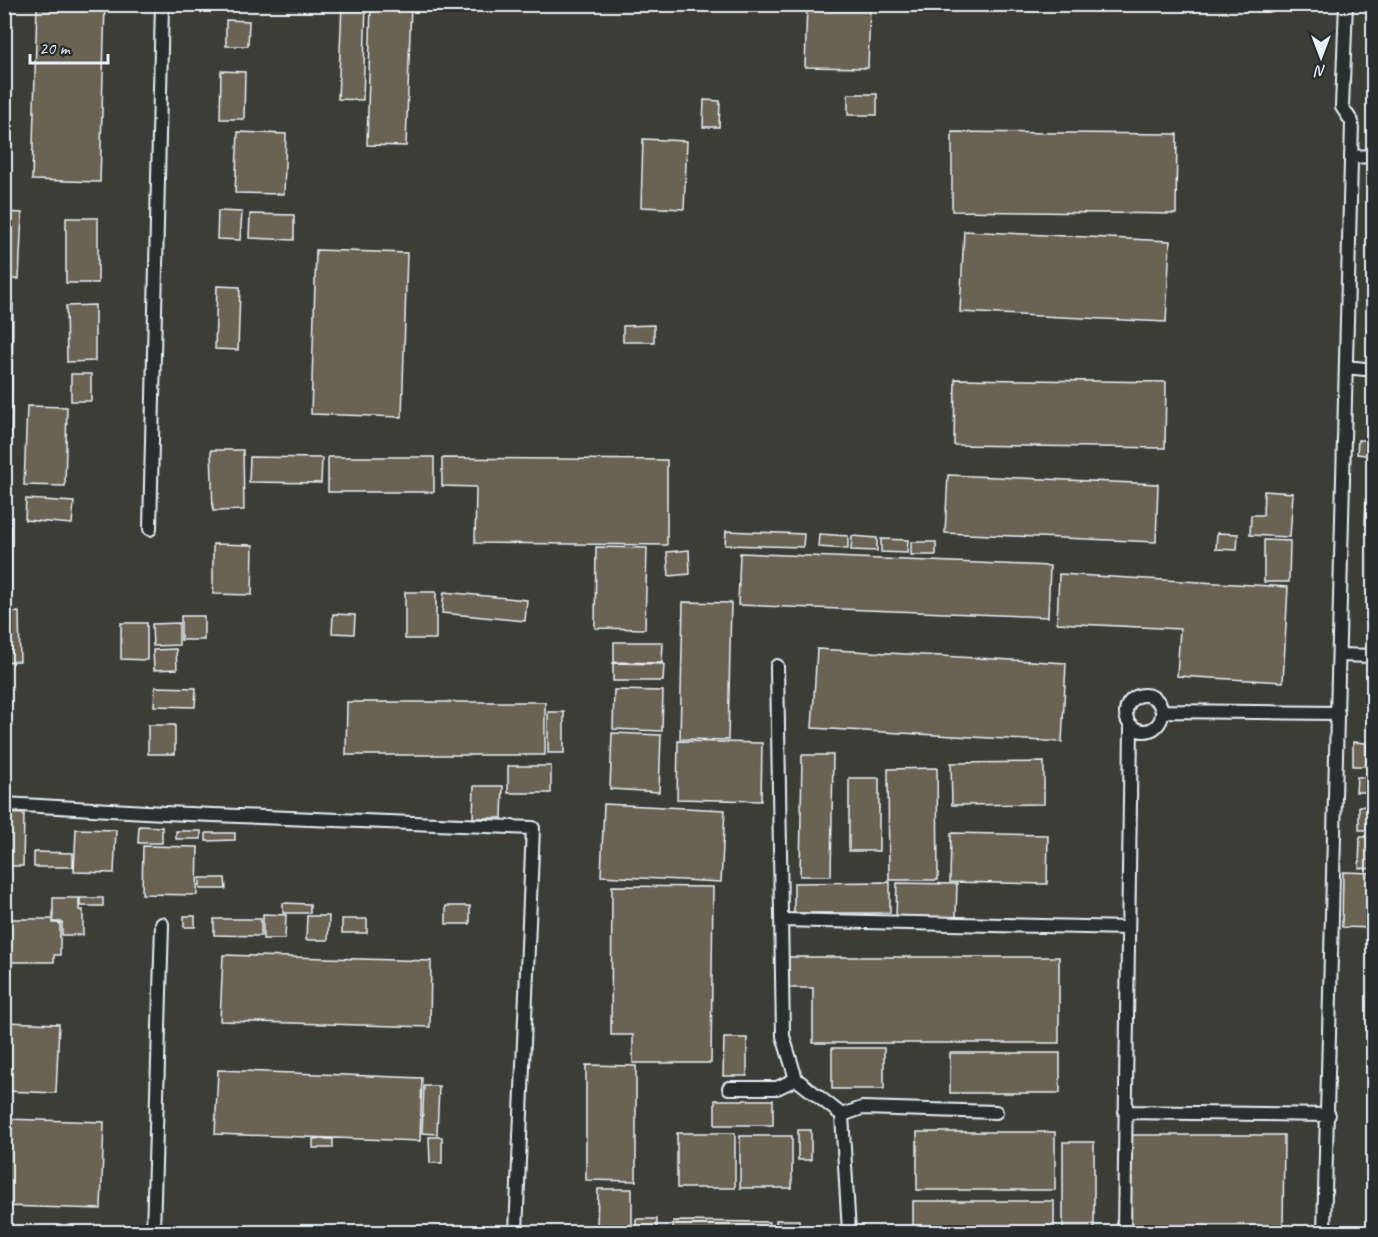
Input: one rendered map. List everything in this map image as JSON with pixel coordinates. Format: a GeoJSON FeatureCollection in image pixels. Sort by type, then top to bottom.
{"type":"FeatureCollection","features":[{"type":"Feature","properties":{"kind":"lane"},"geometry":{"type":"LineString","coordinates":[[150,529],[162,4]]}},
{"type":"Feature","properties":{"kind":"lane"},"geometry":{"type":"LineString","coordinates":[[1324,1233],[1329,1115],[1352,122],[1342,107],[1346,4]]}},
{"type":"Feature","properties":{"kind":"lane"},"geometry":{"type":"LineString","coordinates":[[1351,157],[1374,156]]}},
{"type":"Feature","properties":{"kind":"lane"},"geometry":{"type":"LineString","coordinates":[[1346,367],[1374,370]]}},
{"type":"Feature","properties":{"kind":"lane"},"geometry":{"type":"LineString","coordinates":[[1340,655],[1374,656]]}},
{"type":"Feature","properties":{"kind":"lane"},"geometry":{"type":"LineString","coordinates":[[777,666],[783,1036],[796,1079],[842,1115],[849,1233]]}},
{"type":"Feature","properties":{"kind":"lane"},"geometry":{"type":"LineString","coordinates":[[1124,1233],[1131,728],[1125,715],[1129,701],[1142,694],[1156,698],[1163,711],[1158,725],[1146,732],[1131,728]]}},
{"type":"Feature","properties":{"kind":"lane"},"geometry":{"type":"LineString","coordinates":[[1163,711],[1338,713]]}},
{"type":"Feature","properties":{"kind":"lane"},"geometry":{"type":"LineString","coordinates":[[4,804],[533,828],[516,1233]]}},
{"type":"Feature","properties":{"kind":"lane"},"geometry":{"type":"LineString","coordinates":[[781,920],[1128,928]]}},
{"type":"Feature","properties":{"kind":"lane"},"geometry":{"type":"LineString","coordinates":[[153,1233],[162,924]]}},
{"type":"Feature","properties":{"kind":"lane"},"geometry":{"type":"LineString","coordinates":[[729,1089],[777,1089],[796,1079]]}},
{"type":"Feature","properties":{"kind":"lane"},"geometry":{"type":"LineString","coordinates":[[842,1115],[862,1108],[996,1112]]}},
{"type":"Feature","properties":{"kind":"lane"},"geometry":{"type":"LineString","coordinates":[[1125,1112],[1329,1115]]}},
{"type":"Feature","properties":{"kind":"shaded area"},"geometry":{"type":"Polygon","coordinates":[[[5,5],[1373,5],[1373,1232],[5,1232],[5,5]]]}},
{"type":"Feature","properties":{"kind":"building"},"geometry":{"type":"Polygon","coordinates":[[[37,4],[105,4],[100,182],[32,180],[37,4]]]}},
{"type":"Feature","properties":{"kind":"building"},"geometry":{"type":"Polygon","coordinates":[[[342,4],[366,4],[363,100],[338,99],[342,4]]]}},
{"type":"Feature","properties":{"kind":"building"},"geometry":{"type":"Polygon","coordinates":[[[371,4],[411,4],[406,146],[367,145],[371,4]]]}},
{"type":"Feature","properties":{"kind":"building"},"geometry":{"type":"Polygon","coordinates":[[[807,4],[870,4],[868,68],[805,67],[807,4]]]}},
{"type":"Feature","properties":{"kind":"building"},"geometry":{"type":"Polygon","coordinates":[[[226,20],[249,21],[248,46],[226,46],[226,20]]]}},
{"type":"Feature","properties":{"kind":"building"},"geometry":{"type":"Polygon","coordinates":[[[221,71],[245,72],[244,119],[220,119],[221,71]]]}},
{"type":"Feature","properties":{"kind":"building"},"geometry":{"type":"Polygon","coordinates":[[[848,94],[877,94],[877,115],[848,115],[848,94]]]}},
{"type":"Feature","properties":{"kind":"building"},"geometry":{"type":"Polygon","coordinates":[[[704,100],[720,101],[719,127],[703,127],[704,100]]]}},
{"type":"Feature","properties":{"kind":"building"},"geometry":{"type":"Polygon","coordinates":[[[238,132],[286,134],[284,194],[235,193],[238,132]]]}},
{"type":"Feature","properties":{"kind":"building"},"geometry":{"type":"Polygon","coordinates":[[[952,132],[1177,134],[1176,214],[952,211],[952,132]]]}},
{"type":"Feature","properties":{"kind":"building"},"geometry":{"type":"Polygon","coordinates":[[[643,139],[687,141],[684,209],[641,207],[643,139]]]}},
{"type":"Feature","properties":{"kind":"building"},"geometry":{"type":"Polygon","coordinates":[[[218,211],[242,212],[240,240],[217,239],[218,211]]]}},
{"type":"Feature","properties":{"kind":"building"},"geometry":{"type":"Polygon","coordinates":[[[4,212],[22,213],[19,279],[4,279],[4,212]]]}},
{"type":"Feature","properties":{"kind":"building"},"geometry":{"type":"Polygon","coordinates":[[[250,214],[294,215],[294,240],[249,238],[250,214]]]}},
{"type":"Feature","properties":{"kind":"building"},"geometry":{"type":"Polygon","coordinates":[[[66,218],[98,218],[98,283],[66,283],[66,218]]]}},
{"type":"Feature","properties":{"kind":"building"},"geometry":{"type":"Polygon","coordinates":[[[964,231],[1170,241],[1166,322],[960,312],[964,231]]]}},
{"type":"Feature","properties":{"kind":"building"},"geometry":{"type":"Polygon","coordinates":[[[316,250],[407,253],[402,417],[311,414],[316,250]]]}},
{"type":"Feature","properties":{"kind":"building"},"geometry":{"type":"Polygon","coordinates":[[[217,286],[240,287],[238,350],[215,349],[217,286]]]}},
{"type":"Feature","properties":{"kind":"building"},"geometry":{"type":"Polygon","coordinates":[[[4,304],[13,304],[11,463],[4,463],[4,304]]]}},
{"type":"Feature","properties":{"kind":"building"},"geometry":{"type":"Polygon","coordinates":[[[95,305],[95,361],[67,362],[66,306],[95,305]]]}},
{"type":"Feature","properties":{"kind":"building"},"geometry":{"type":"Polygon","coordinates":[[[654,325],[654,342],[623,342],[623,326],[654,325]]]}},
{"type":"Feature","properties":{"kind":"building"},"geometry":{"type":"Polygon","coordinates":[[[71,374],[91,374],[91,401],[71,401],[71,374]]]}},
{"type":"Feature","properties":{"kind":"building"},"geometry":{"type":"Polygon","coordinates":[[[955,379],[1166,382],[1165,448],[954,445],[955,379]]]}},
{"type":"Feature","properties":{"kind":"building"},"geometry":{"type":"Polygon","coordinates":[[[27,406],[67,407],[65,486],[24,485],[27,406]]]}},
{"type":"Feature","properties":{"kind":"building"},"geometry":{"type":"Polygon","coordinates":[[[1358,440],[1374,440],[1374,456],[1357,454],[1358,440]]]}},
{"type":"Feature","properties":{"kind":"building"},"geometry":{"type":"Polygon","coordinates":[[[211,450],[243,450],[244,510],[213,511],[211,450]]]}},
{"type":"Feature","properties":{"kind":"building"},"geometry":{"type":"Polygon","coordinates":[[[250,457],[322,458],[321,483],[249,482],[250,457]]]}},
{"type":"Feature","properties":{"kind":"building"},"geometry":{"type":"Polygon","coordinates":[[[328,457],[434,457],[434,492],[328,492],[328,457]]]}},
{"type":"Feature","properties":{"kind":"building"},"geometry":{"type":"Polygon","coordinates":[[[442,458],[667,460],[667,545],[475,543],[476,487],[442,486],[442,458]]]}},
{"type":"Feature","properties":{"kind":"building"},"geometry":{"type":"Polygon","coordinates":[[[948,475],[1158,484],[1156,542],[945,533],[948,475]]]}},
{"type":"Feature","properties":{"kind":"building"},"geometry":{"type":"Polygon","coordinates":[[[1264,491],[1293,493],[1290,537],[1250,535],[1251,515],[1263,515],[1264,491]]]}},
{"type":"Feature","properties":{"kind":"building"},"geometry":{"type":"Polygon","coordinates":[[[26,499],[74,502],[72,524],[25,520],[26,499]]]}},
{"type":"Feature","properties":{"kind":"building"},"geometry":{"type":"Polygon","coordinates":[[[1366,503],[1374,504],[1374,524],[1365,524],[1366,503]]]}},
{"type":"Feature","properties":{"kind":"building"},"geometry":{"type":"Polygon","coordinates":[[[4,518],[11,518],[11,593],[4,593],[4,518]]]}},
{"type":"Feature","properties":{"kind":"building"},"geometry":{"type":"Polygon","coordinates":[[[726,531],[804,534],[803,547],[725,545],[726,531]]]}},
{"type":"Feature","properties":{"kind":"building"},"geometry":{"type":"Polygon","coordinates":[[[1217,533],[1238,534],[1237,550],[1216,549],[1217,533]]]}},
{"type":"Feature","properties":{"kind":"building"},"geometry":{"type":"Polygon","coordinates":[[[819,534],[848,536],[848,549],[818,547],[819,534]]]}},
{"type":"Feature","properties":{"kind":"building"},"geometry":{"type":"Polygon","coordinates":[[[852,536],[877,538],[877,551],[851,550],[852,536]]]}},
{"type":"Feature","properties":{"kind":"building"},"geometry":{"type":"Polygon","coordinates":[[[881,539],[908,540],[907,553],[881,552],[881,539]]]}},
{"type":"Feature","properties":{"kind":"building"},"geometry":{"type":"Polygon","coordinates":[[[1264,540],[1290,541],[1289,582],[1264,582],[1264,540]]]}},
{"type":"Feature","properties":{"kind":"building"},"geometry":{"type":"Polygon","coordinates":[[[911,542],[936,542],[936,555],[911,555],[911,542]]]}},
{"type":"Feature","properties":{"kind":"building"},"geometry":{"type":"Polygon","coordinates":[[[213,544],[253,545],[252,595],[213,594],[213,544]]]}},
{"type":"Feature","properties":{"kind":"building"},"geometry":{"type":"Polygon","coordinates":[[[596,547],[647,548],[645,629],[595,628],[596,547]]]}},
{"type":"Feature","properties":{"kind":"building"},"geometry":{"type":"Polygon","coordinates":[[[689,550],[690,574],[669,576],[667,552],[689,550]]]}},
{"type":"Feature","properties":{"kind":"building"},"geometry":{"type":"Polygon","coordinates":[[[740,553],[1050,566],[1048,617],[738,605],[740,553]]]}},
{"type":"Feature","properties":{"kind":"building"},"geometry":{"type":"Polygon","coordinates":[[[1059,574],[1288,587],[1283,682],[1177,676],[1180,629],[1057,623],[1059,574]]]}},
{"type":"Feature","properties":{"kind":"building"},"geometry":{"type":"Polygon","coordinates":[[[405,592],[436,592],[436,639],[405,639],[405,592]]]}},
{"type":"Feature","properties":{"kind":"building"},"geometry":{"type":"Polygon","coordinates":[[[444,592],[527,600],[525,621],[442,613],[444,592]]]}},
{"type":"Feature","properties":{"kind":"building"},"geometry":{"type":"Polygon","coordinates":[[[683,602],[731,603],[728,740],[680,739],[683,602]]]}},
{"type":"Feature","properties":{"kind":"building"},"geometry":{"type":"Polygon","coordinates":[[[19,612],[20,661],[4,662],[4,613],[19,612]]]}},
{"type":"Feature","properties":{"kind":"building"},"geometry":{"type":"Polygon","coordinates":[[[333,614],[355,615],[354,634],[332,633],[333,614]]]}},
{"type":"Feature","properties":{"kind":"building"},"geometry":{"type":"Polygon","coordinates":[[[181,616],[204,616],[204,640],[181,640],[181,616]]]}},
{"type":"Feature","properties":{"kind":"building"},"geometry":{"type":"Polygon","coordinates":[[[121,623],[147,623],[147,660],[121,659],[121,623]]]}},
{"type":"Feature","properties":{"kind":"building"},"geometry":{"type":"Polygon","coordinates":[[[179,623],[179,645],[153,646],[152,624],[179,623]]]}},
{"type":"Feature","properties":{"kind":"building"},"geometry":{"type":"Polygon","coordinates":[[[614,642],[663,642],[662,663],[614,662],[614,642]]]}},
{"type":"Feature","properties":{"kind":"building"},"geometry":{"type":"Polygon","coordinates":[[[176,649],[177,669],[154,670],[153,650],[176,649]]]}},
{"type":"Feature","properties":{"kind":"building"},"geometry":{"type":"Polygon","coordinates":[[[817,649],[1066,663],[1062,742],[812,728],[817,649]]]}},
{"type":"Feature","properties":{"kind":"building"},"geometry":{"type":"Polygon","coordinates":[[[613,663],[664,664],[663,681],[613,681],[613,663]]]}},
{"type":"Feature","properties":{"kind":"building"},"geometry":{"type":"Polygon","coordinates":[[[155,687],[196,688],[195,707],[154,706],[155,687]]]}},
{"type":"Feature","properties":{"kind":"building"},"geometry":{"type":"Polygon","coordinates":[[[614,690],[663,691],[662,731],[613,729],[614,690]]]}},
{"type":"Feature","properties":{"kind":"building"},"geometry":{"type":"Polygon","coordinates":[[[347,702],[545,702],[545,755],[346,755],[347,702]]]}},
{"type":"Feature","properties":{"kind":"building"},"geometry":{"type":"Polygon","coordinates":[[[548,712],[564,712],[564,753],[548,753],[548,712]]]}},
{"type":"Feature","properties":{"kind":"building"},"geometry":{"type":"Polygon","coordinates":[[[148,725],[175,725],[175,754],[148,754],[148,725]]]}},
{"type":"Feature","properties":{"kind":"building"},"geometry":{"type":"Polygon","coordinates":[[[612,733],[661,735],[659,792],[610,789],[612,733]]]}},
{"type":"Feature","properties":{"kind":"building"},"geometry":{"type":"Polygon","coordinates":[[[678,741],[762,743],[761,801],[677,799],[678,741]]]}},
{"type":"Feature","properties":{"kind":"building"},"geometry":{"type":"Polygon","coordinates":[[[1353,742],[1366,743],[1366,766],[1353,766],[1353,742]]]}},
{"type":"Feature","properties":{"kind":"building"},"geometry":{"type":"Polygon","coordinates":[[[802,755],[833,755],[831,876],[800,876],[802,755]]]}},
{"type":"Feature","properties":{"kind":"building"},"geometry":{"type":"Polygon","coordinates":[[[1044,762],[1044,804],[952,805],[951,763],[1044,762]]]}},
{"type":"Feature","properties":{"kind":"building"},"geometry":{"type":"Polygon","coordinates":[[[508,766],[551,766],[551,793],[508,793],[508,766]]]}},
{"type":"Feature","properties":{"kind":"building"},"geometry":{"type":"Polygon","coordinates":[[[937,768],[938,880],[889,880],[888,769],[937,768]]]}},
{"type":"Feature","properties":{"kind":"building"},"geometry":{"type":"Polygon","coordinates":[[[1357,777],[1371,777],[1371,792],[1356,792],[1357,777]]]}},
{"type":"Feature","properties":{"kind":"building"},"geometry":{"type":"Polygon","coordinates":[[[849,778],[879,778],[879,851],[849,851],[849,778]]]}},
{"type":"Feature","properties":{"kind":"building"},"geometry":{"type":"Polygon","coordinates":[[[474,786],[503,786],[502,818],[473,818],[474,786]]]}},
{"type":"Feature","properties":{"kind":"building"},"geometry":{"type":"Polygon","coordinates":[[[604,804],[725,810],[721,882],[601,876],[604,804]]]}},
{"type":"Feature","properties":{"kind":"building"},"geometry":{"type":"Polygon","coordinates":[[[1359,806],[1372,807],[1372,830],[1359,830],[1359,806]]]}},
{"type":"Feature","properties":{"kind":"building"},"geometry":{"type":"Polygon","coordinates":[[[4,813],[24,814],[23,866],[4,866],[4,813]]]}},
{"type":"Feature","properties":{"kind":"building"},"geometry":{"type":"Polygon","coordinates":[[[139,826],[162,827],[162,843],[138,843],[139,826]]]}},
{"type":"Feature","properties":{"kind":"building"},"geometry":{"type":"Polygon","coordinates":[[[76,829],[116,830],[114,873],[74,872],[76,829]]]}},
{"type":"Feature","properties":{"kind":"building"},"geometry":{"type":"Polygon","coordinates":[[[176,831],[201,831],[201,839],[176,839],[176,831]]]}},
{"type":"Feature","properties":{"kind":"building"},"geometry":{"type":"Polygon","coordinates":[[[206,833],[235,833],[235,840],[206,841],[206,833]]]}},
{"type":"Feature","properties":{"kind":"building"},"geometry":{"type":"Polygon","coordinates":[[[951,833],[1048,835],[1047,884],[950,882],[951,833]]]}},
{"type":"Feature","properties":{"kind":"building"},"geometry":{"type":"Polygon","coordinates":[[[1360,837],[1374,837],[1374,869],[1359,868],[1360,837]]]}},
{"type":"Feature","properties":{"kind":"building"},"geometry":{"type":"Polygon","coordinates":[[[143,846],[198,847],[197,895],[142,894],[143,846]]]}},
{"type":"Feature","properties":{"kind":"building"},"geometry":{"type":"Polygon","coordinates":[[[34,852],[73,853],[73,867],[34,867],[34,852]]]}},
{"type":"Feature","properties":{"kind":"building"},"geometry":{"type":"Polygon","coordinates":[[[1343,872],[1374,873],[1374,928],[1342,927],[1343,872]]]}},
{"type":"Feature","properties":{"kind":"building"},"geometry":{"type":"Polygon","coordinates":[[[200,878],[225,878],[226,889],[200,889],[200,878]]]}},
{"type":"Feature","properties":{"kind":"building"},"geometry":{"type":"Polygon","coordinates":[[[890,882],[890,913],[794,913],[794,883],[890,882]]]}},
{"type":"Feature","properties":{"kind":"building"},"geometry":{"type":"Polygon","coordinates":[[[897,883],[957,884],[956,917],[896,916],[897,883]]]}},
{"type":"Feature","properties":{"kind":"building"},"geometry":{"type":"Polygon","coordinates":[[[612,886],[713,887],[711,1063],[633,1063],[633,1035],[611,1035],[612,886]]]}},
{"type":"Feature","properties":{"kind":"building"},"geometry":{"type":"Polygon","coordinates":[[[53,898],[79,898],[79,910],[83,910],[83,935],[62,935],[62,922],[53,922],[53,898]]]}},
{"type":"Feature","properties":{"kind":"building"},"geometry":{"type":"Polygon","coordinates":[[[80,898],[103,898],[103,906],[80,906],[80,898]]]}},
{"type":"Feature","properties":{"kind":"building"},"geometry":{"type":"Polygon","coordinates":[[[283,903],[310,904],[310,913],[283,913],[283,903]]]}},
{"type":"Feature","properties":{"kind":"building"},"geometry":{"type":"Polygon","coordinates":[[[446,906],[470,906],[470,924],[446,924],[446,906]]]}},
{"type":"Feature","properties":{"kind":"building"},"geometry":{"type":"Polygon","coordinates":[[[263,914],[286,915],[285,939],[263,939],[263,914]]]}},
{"type":"Feature","properties":{"kind":"building"},"geometry":{"type":"Polygon","coordinates":[[[184,916],[195,916],[195,927],[184,927],[184,916]]]}},
{"type":"Feature","properties":{"kind":"building"},"geometry":{"type":"Polygon","coordinates":[[[307,916],[329,916],[328,940],[306,940],[307,916]]]}},
{"type":"Feature","properties":{"kind":"building"},"geometry":{"type":"Polygon","coordinates":[[[8,919],[53,919],[53,923],[60,923],[60,955],[54,955],[54,962],[4,962],[4,935],[8,935],[8,919]]]}},
{"type":"Feature","properties":{"kind":"building"},"geometry":{"type":"Polygon","coordinates":[[[214,919],[261,919],[261,936],[214,935],[214,919]]]}},
{"type":"Feature","properties":{"kind":"building"},"geometry":{"type":"Polygon","coordinates":[[[342,919],[367,919],[367,933],[342,933],[342,919]]]}},
{"type":"Feature","properties":{"kind":"building"},"geometry":{"type":"Polygon","coordinates":[[[223,955],[431,961],[430,1027],[220,1021],[223,955]]]}},
{"type":"Feature","properties":{"kind":"building"},"geometry":{"type":"Polygon","coordinates":[[[787,957],[1059,957],[1059,1043],[813,1043],[813,988],[787,988],[787,957]]]}},
{"type":"Feature","properties":{"kind":"building"},"geometry":{"type":"Polygon","coordinates":[[[4,1022],[59,1024],[56,1093],[4,1091],[4,1022]]]}},
{"type":"Feature","properties":{"kind":"building"},"geometry":{"type":"Polygon","coordinates":[[[724,1038],[747,1038],[747,1076],[723,1076],[724,1038]]]}},
{"type":"Feature","properties":{"kind":"building"},"geometry":{"type":"Polygon","coordinates":[[[832,1048],[884,1048],[884,1089],[832,1089],[832,1048]]]}},
{"type":"Feature","properties":{"kind":"building"},"geometry":{"type":"Polygon","coordinates":[[[950,1053],[1060,1053],[1060,1093],[950,1093],[950,1053]]]}},
{"type":"Feature","properties":{"kind":"building"},"geometry":{"type":"Polygon","coordinates":[[[586,1065],[636,1066],[636,1181],[586,1180],[586,1065]]]}},
{"type":"Feature","properties":{"kind":"building"},"geometry":{"type":"Polygon","coordinates":[[[218,1070],[422,1078],[420,1141],[215,1134],[218,1070]]]}},
{"type":"Feature","properties":{"kind":"building"},"geometry":{"type":"Polygon","coordinates":[[[424,1086],[439,1086],[437,1134],[422,1133],[424,1086]]]}},
{"type":"Feature","properties":{"kind":"building"},"geometry":{"type":"Polygon","coordinates":[[[715,1100],[773,1100],[773,1125],[715,1125],[715,1100]]]}},
{"type":"Feature","properties":{"kind":"building"},"geometry":{"type":"Polygon","coordinates":[[[4,1119],[104,1122],[101,1209],[4,1206],[4,1119]]]}},
{"type":"Feature","properties":{"kind":"building"},"geometry":{"type":"Polygon","coordinates":[[[798,1130],[811,1130],[811,1160],[798,1160],[798,1130]]]}},
{"type":"Feature","properties":{"kind":"building"},"geometry":{"type":"Polygon","coordinates":[[[917,1132],[1055,1132],[1055,1190],[917,1190],[917,1132]]]}},
{"type":"Feature","properties":{"kind":"building"},"geometry":{"type":"Polygon","coordinates":[[[677,1133],[735,1133],[735,1188],[677,1188],[677,1133]]]}},
{"type":"Feature","properties":{"kind":"building"},"geometry":{"type":"Polygon","coordinates":[[[1131,1135],[1284,1135],[1283,1232],[1130,1232],[1131,1135]]]}},
{"type":"Feature","properties":{"kind":"building"},"geometry":{"type":"Polygon","coordinates":[[[740,1136],[792,1136],[792,1188],[740,1188],[740,1136]]]}},
{"type":"Feature","properties":{"kind":"building"},"geometry":{"type":"Polygon","coordinates":[[[429,1137],[442,1137],[442,1163],[430,1163],[429,1137]]]}},
{"type":"Feature","properties":{"kind":"building"},"geometry":{"type":"Polygon","coordinates":[[[313,1139],[333,1139],[333,1148],[313,1148],[313,1139]]]}},
{"type":"Feature","properties":{"kind":"building"},"geometry":{"type":"Polygon","coordinates":[[[1063,1142],[1094,1142],[1094,1232],[1063,1232],[1063,1142]]]}},
{"type":"Feature","properties":{"kind":"building"},"geometry":{"type":"Polygon","coordinates":[[[598,1189],[632,1189],[632,1227],[597,1227],[598,1189]]]}},
{"type":"Feature","properties":{"kind":"building"},"geometry":{"type":"Polygon","coordinates":[[[913,1201],[1054,1201],[1054,1232],[913,1232],[913,1201]]]}},
{"type":"Feature","properties":{"kind":"building"},"geometry":{"type":"Polygon","coordinates":[[[636,1219],[657,1219],[657,1232],[636,1232],[636,1219]]]}},
{"type":"Feature","properties":{"kind":"building"},"geometry":{"type":"Polygon","coordinates":[[[776,1220],[799,1220],[799,1231],[776,1231],[776,1220]]]}},
{"type":"Feature","properties":{"kind":"building"},"geometry":{"type":"Polygon","coordinates":[[[673,1221],[769,1222],[768,1232],[673,1232],[673,1221]]]}},
{"type":"Feature","properties":{"kind":"building"},"geometry":{"type":"Polygon","coordinates":[[[1373,1226],[1373,1232],[1348,1232],[1348,1227],[1373,1226]]]}},
{"type":"Feature","properties":{"kind":"building"},"geometry":{"type":"Polygon","coordinates":[[[577,1229],[613,1229],[613,1232],[577,1232],[577,1229]]]}}]}
